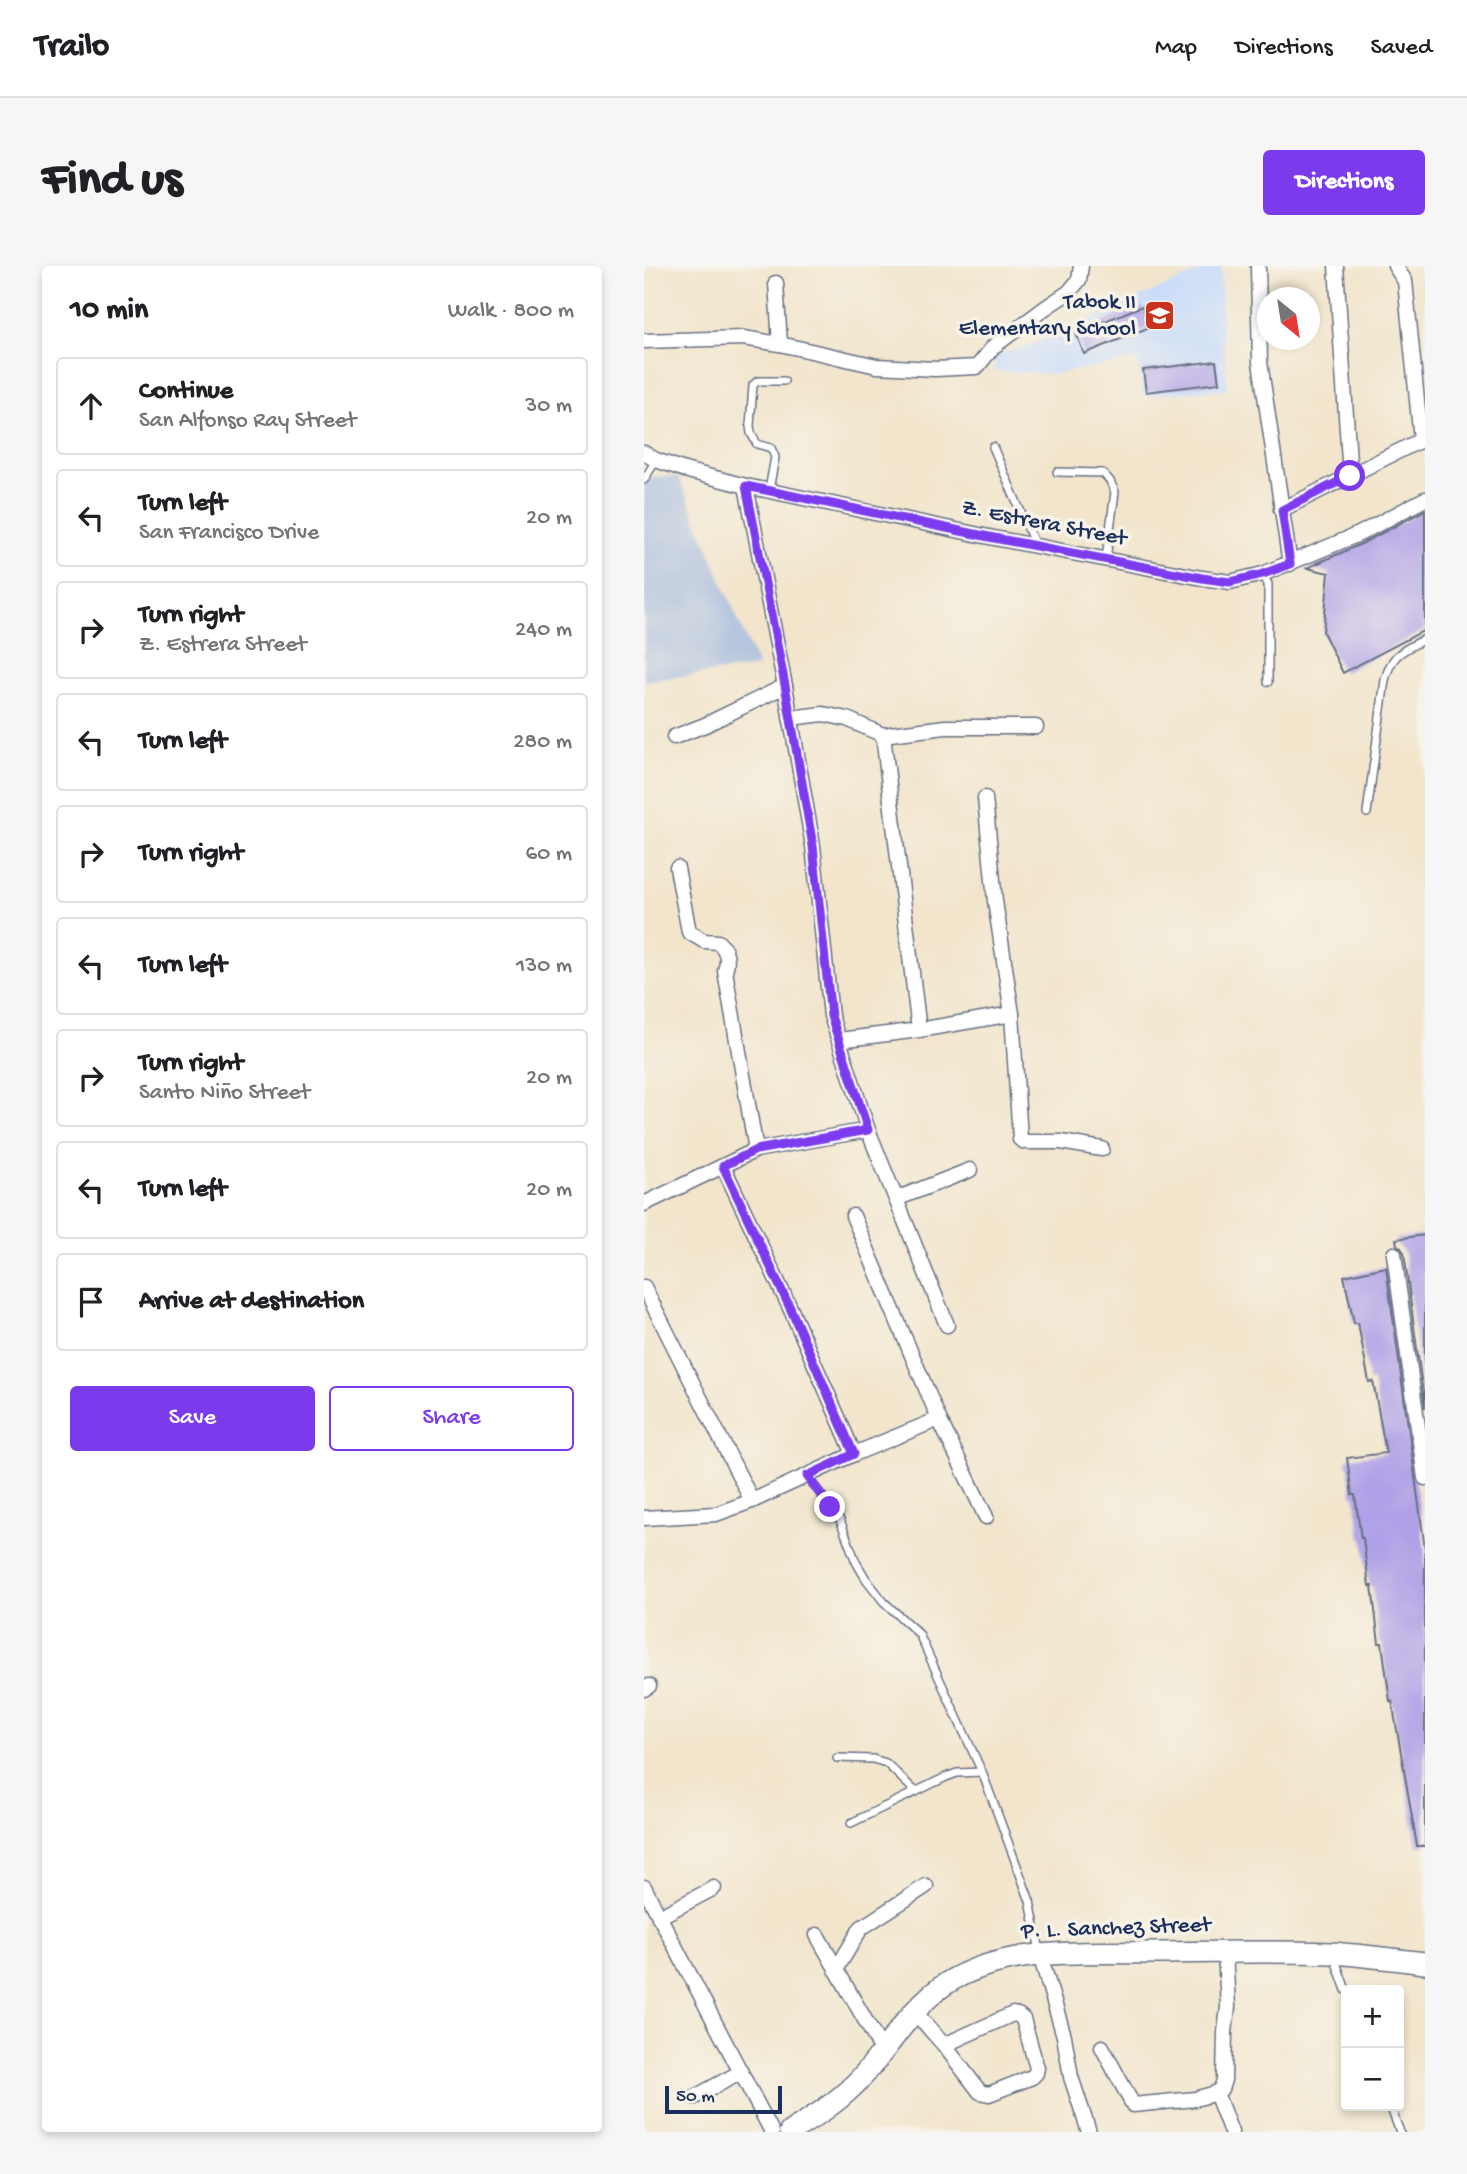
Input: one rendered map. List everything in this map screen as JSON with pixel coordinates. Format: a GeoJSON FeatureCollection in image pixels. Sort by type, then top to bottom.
{"type":"FeatureCollection","features":[{"type":"Feature","properties":{"kind":"street"},"geometry":{"type":"LineString","coordinates":[[644,341],[743,338],[877,366],[977,368],[993,347],[1069,292],[1079,280],[1081,266]]}},
{"type":"Feature","properties":{"kind":"street"},"geometry":{"type":"LineString","coordinates":[[1258,266],[1260,362],[1290,564]]}},
{"type":"Feature","properties":{"kind":"street"},"geometry":{"type":"LineString","coordinates":[[1336,266],[1350,476]]}},
{"type":"Feature","properties":{"kind":"street"},"geometry":{"type":"LineString","coordinates":[[1282,510],[1423,439],[1405,281],[1395,266]]}},
{"type":"Feature","properties":{"kind":"street"},"geometry":{"type":"LineString","coordinates":[[776,283],[780,344]]}},
{"type":"Feature","properties":{"kind":"street","name":"Z. Estrera Street"},"geometry":{"type":"LineString","coordinates":[[650,457],[688,471],[746,486],[1035,546],[1230,582],[1290,564],[1359,534],[1425,499]]}},
{"type":"Feature","properties":{"kind":"street"},"geometry":{"type":"LineString","coordinates":[[746,486],[813,846],[831,1016],[868,1130],[947,1325]]}},
{"type":"Feature","properties":{"kind":"street"},"geometry":{"type":"LineString","coordinates":[[674,737],[705,725],[785,685]]}},
{"type":"Feature","properties":{"kind":"street"},"geometry":{"type":"LineString","coordinates":[[790,718],[823,714],[847,719],[883,735],[945,727],[1036,727]]}},
{"type":"Feature","properties":{"kind":"street"},"geometry":{"type":"LineString","coordinates":[[883,735],[919,1030]]}},
{"type":"Feature","properties":{"kind":"street"},"geometry":{"type":"LineString","coordinates":[[985,798],[995,901],[1012,1014],[1020,1139],[1025,1142],[1061,1142],[1102,1149]]}},
{"type":"Feature","properties":{"kind":"street"},"geometry":{"type":"LineString","coordinates":[[677,868],[689,932],[704,941],[718,942],[725,949],[728,961],[725,971],[756,1150]]}},
{"type":"Feature","properties":{"kind":"street"},"geometry":{"type":"LineString","coordinates":[[839,1040],[1012,1014]]}},
{"type":"Feature","properties":{"kind":"street"},"geometry":{"type":"LineString","coordinates":[[644,1204],[756,1150],[868,1130]]}},
{"type":"Feature","properties":{"kind":"street"},"geometry":{"type":"LineString","coordinates":[[723,1166],[791,1310],[854,1454]]}},
{"type":"Feature","properties":{"kind":"street"},"geometry":{"type":"LineString","coordinates":[[896,1199],[970,1170]]}},
{"type":"Feature","properties":{"kind":"street"},"geometry":{"type":"LineString","coordinates":[[853,1216],[939,1419],[985,1517]]}},
{"type":"Feature","properties":{"kind":"street"},"geometry":{"type":"LineString","coordinates":[[1394,1254],[1425,1478]]}},
{"type":"Feature","properties":{"kind":"street"},"geometry":{"type":"LineString","coordinates":[[644,1287],[752,1501]]}},
{"type":"Feature","properties":{"kind":"street"},"geometry":{"type":"LineString","coordinates":[[644,1518],[716,1514],[752,1501],[939,1419]]}},
{"type":"Feature","properties":{"kind":"street"},"geometry":{"type":"LineString","coordinates":[[836,1970],[861,1928],[926,1886]]}},
{"type":"Feature","properties":{"kind":"street"},"geometry":{"type":"LineString","coordinates":[[644,1887],[652,1912],[772,2132]]}},
{"type":"Feature","properties":{"kind":"street"},"geometry":{"type":"LineString","coordinates":[[652,1912],[714,1888]]}},
{"type":"Feature","properties":{"kind":"street"},"geometry":{"type":"LineString","coordinates":[[817,1935],[882,2050]]}},
{"type":"Feature","properties":{"kind":"street"},"geometry":{"type":"LineString","coordinates":[[1102,2047],[1133,2105],[1195,2099],[1216,2093],[1221,2089],[1224,2080],[1228,2007],[1225,1952]]}},
{"type":"Feature","properties":{"kind":"street","name":"P. L. Sanchez Street"},"geometry":{"type":"LineString","coordinates":[[790,2132],[847,2091],[914,2011],[933,1993],[982,1966],[1040,1955],[1225,1952],[1332,1953],[1425,1963]]}},
{"type":"Feature","properties":{"kind":"street"},"geometry":{"type":"LineString","coordinates":[[1040,1955],[1064,2036],[1071,2077],[1089,2132]]}},
{"type":"Feature","properties":{"kind":"street"},"geometry":{"type":"LineString","coordinates":[[914,2011],[980,2092],[985,2093],[1032,2077],[1036,2073],[1037,2068],[1023,2019],[1018,2015],[1013,2014],[944,2045]]}},
{"type":"Feature","properties":{"kind":"street"},"geometry":{"type":"LineString","coordinates":[[695,2097],[741,2072]]}},
{"type":"Feature","properties":{"kind":"street"},"geometry":{"type":"LineString","coordinates":[[1216,2093],[1231,2132]]}},
{"type":"Feature","properties":{"kind":"lane"},"geometry":{"type":"LineString","coordinates":[[769,490],[775,457],[771,448],[757,444],[751,433],[753,385],[758,381],[784,381]]}},
{"type":"Feature","properties":{"kind":"lane"},"geometry":{"type":"LineString","coordinates":[[993,447],[1035,546]]}},
{"type":"Feature","properties":{"kind":"lane"},"geometry":{"type":"LineString","coordinates":[[644,480],[650,457]]}},
{"type":"Feature","properties":{"kind":"lane"},"geometry":{"type":"LineString","coordinates":[[1057,472],[1103,473],[1110,481],[1115,492],[1106,559]]}},
{"type":"Feature","properties":{"kind":"lane"},"geometry":{"type":"LineString","coordinates":[[1263,574],[1268,584],[1268,682]]}},
{"type":"Feature","properties":{"kind":"lane"},"geometry":{"type":"LineString","coordinates":[[1367,813],[1385,680],[1390,663],[1401,652],[1425,639]]}},
{"type":"Feature","properties":{"kind":"lane"},"geometry":{"type":"LineString","coordinates":[[807,1476],[840,1520],[856,1562],[866,1579],[884,1602],[919,1634],[982,1772],[1030,1901],[1040,1955]]}},
{"type":"Feature","properties":{"kind":"lane"},"geometry":{"type":"LineString","coordinates":[[837,1758],[873,1759],[886,1763],[916,1792]]}},
{"type":"Feature","properties":{"kind":"lane"},"geometry":{"type":"LineString","coordinates":[[851,1823],[953,1774],[982,1772]]}},
{"type":"Feature","properties":{"kind":"lane"},"geometry":{"type":"LineString","coordinates":[[1332,1953],[1344,1985]]}},
{"type":"Feature","properties":{"kind":"lane"},"geometry":{"type":"LineString","coordinates":[[1392,2111],[1400,2132]]}},
{"type":"Feature","properties":{"kind":"shaded area","name":"Tabok II Elementary School"},"geometry":{"type":"Polygon","coordinates":[[[1212,266],[1221,266],[1222,334],[1228,389],[1143,396],[1138,360],[1054,374],[994,371],[996,356],[1031,345],[1212,266]]]}},
{"type":"Feature","properties":{"kind":"shaded area"},"geometry":{"type":"Polygon","coordinates":[[[678,476],[758,667],[644,681],[644,477],[678,476]]]}},
{"type":"Feature","properties":{"kind":"building","name":"Tabok II Elementary School"},"geometry":{"type":"Polygon","coordinates":[[[1142,306],[1150,327],[1084,354],[1076,333],[1142,306]]]}},
{"type":"Feature","properties":{"kind":"building"},"geometry":{"type":"Polygon","coordinates":[[[1216,361],[1219,383],[1146,392],[1143,370],[1216,361]]]}},
{"type":"Feature","properties":{"kind":"building"},"geometry":{"type":"Polygon","coordinates":[[[1425,510],[1425,630],[1343,673],[1323,632],[1329,573],[1307,568],[1363,543],[1425,510]]]}},
{"type":"Feature","properties":{"kind":"building"},"geometry":{"type":"Polygon","coordinates":[[[1425,1235],[1425,1408],[1404,1253],[1397,1245],[1396,1239],[1425,1235]]]}},
{"type":"Feature","properties":{"kind":"building"},"geometry":{"type":"Polygon","coordinates":[[[1386,1267],[1425,1549],[1425,1846],[1417,1846],[1347,1458],[1386,1453],[1373,1381],[1369,1382],[1358,1323],[1354,1323],[1344,1276],[1386,1267]]]}},
{"type":"Feature","properties":{"kind":"place","name":"Tabok II Elementary School"},"geometry":{"type":"Point","coordinates":[1159,316]}},
{"type":"Feature","properties":{"kind":"route"},"geometry":{"type":"LineString","coordinates":[[830,1507],[807,1476],[854,1454],[791,1310],[723,1166],[756,1150],[868,1130],[831,1016],[813,846],[746,486],[994,538],[1230,582],[1290,564],[1282,510],[1350,476]]}}]}
